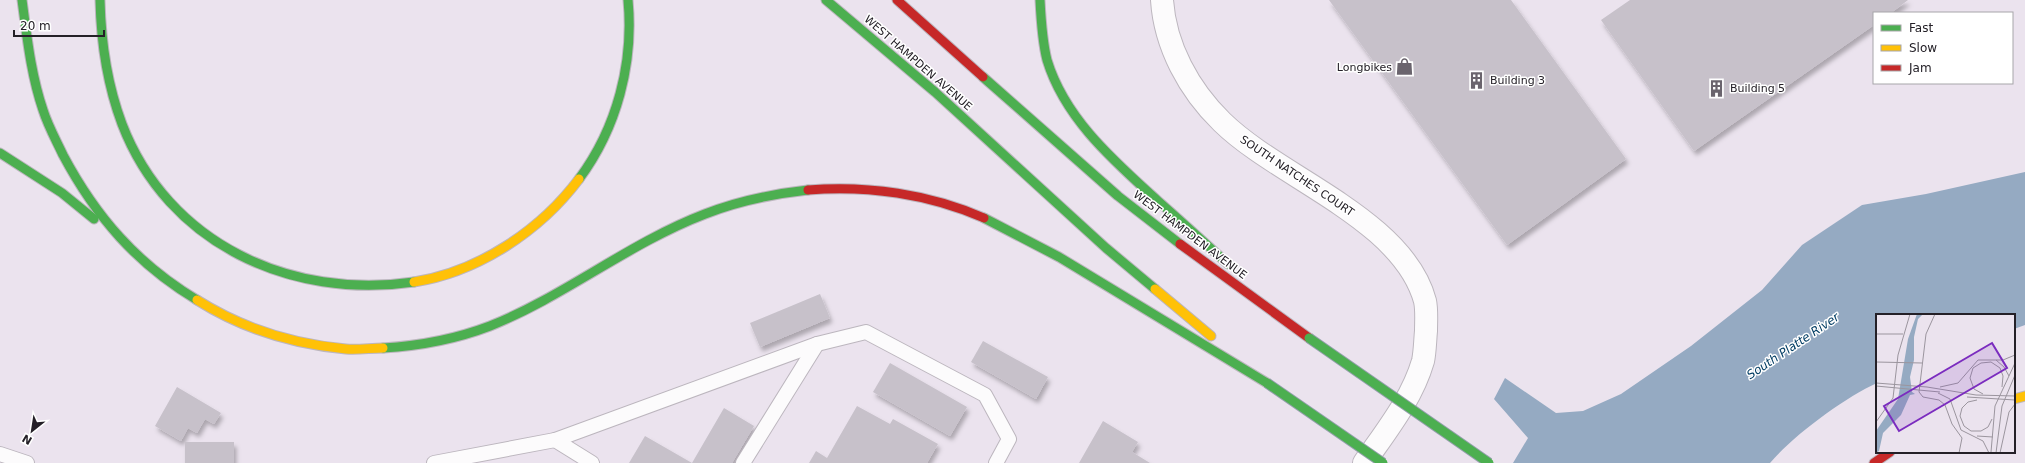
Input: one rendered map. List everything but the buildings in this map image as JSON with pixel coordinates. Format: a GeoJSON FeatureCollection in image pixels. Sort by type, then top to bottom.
{"type":"FeatureCollection","features":[{"type":"Feature","properties":{"kind":"main road"},"geometry":{"type":"LineString","coordinates":[[22,0],[28,43],[48,124],[67,164],[89,200],[124,242]]}},
{"type":"Feature","properties":{"kind":"main road"},"geometry":{"type":"LineString","coordinates":[[100,0],[102,52],[108,82],[120,117],[133,148],[150,176],[171,204],[195,227],[221,245],[277,272],[328,281],[392,286],[431,280],[471,266],[510,244],[545,218],[574,186],[596,154],[612,119],[623,80],[628,42],[628,0]]}},
{"type":"Feature","properties":{"kind":"main road","name":"WEST HAMPDEN AVENUE"},"geometry":{"type":"LineString","coordinates":[[826,0],[935,92],[1106,248],[1267,383],[1383,463]]}},
{"type":"Feature","properties":{"kind":"main road","name":"WEST HAMPDEN AVENUE"},"geometry":{"type":"LineString","coordinates":[[897,0],[1118,196],[1186,249],[1308,338],[1489,463]]}},
{"type":"Feature","properties":{"kind":"main road"},"geometry":{"type":"LineString","coordinates":[[1040,0],[1040,25],[1044,52],[1053,76],[1085,130],[1105,152],[1233,269]]}},
{"type":"Feature","properties":{"kind":"main road"},"geometry":{"type":"LineString","coordinates":[[0,153],[62,193],[124,242],[168,283],[198,304],[234,322],[268,335],[303,344],[340,349],[411,348],[444,341],[485,328],[682,224],[722,208],[766,195],[809,190],[861,190],[908,194],[958,208],[1008,229],[1080,269],[1267,383]]}},
{"type":"Feature","properties":{"kind":"main road"},"geometry":{"type":"LineString","coordinates":[[1245,279],[1308,338]]}},
{"type":"Feature","properties":{"kind":"main road"},"geometry":{"type":"LineString","coordinates":[[2015,399],[2025,396]]}},
{"type":"Feature","properties":{"kind":"main road"},"geometry":{"type":"LineString","coordinates":[[1874,463],[1889,453]]}},
{"type":"Feature","properties":{"kind":"street","name":"SOUTH NATCHES COURT"},"geometry":{"type":"LineString","coordinates":[[1162,0],[1170,38],[1179,65],[1188,80],[1213,112],[1231,131],[1262,154],[1356,215],[1397,252],[1415,275],[1425,301],[1425,344],[1423,360],[1406,400],[1364,463]]}},
{"type":"Feature","properties":{"kind":"lane"},"geometry":{"type":"LineString","coordinates":[[434,463],[555,440],[817,344],[866,332],[985,395],[1009,439],[996,463]]}},
{"type":"Feature","properties":{"kind":"lane"},"geometry":{"type":"LineString","coordinates":[[743,463],[817,344]]}},
{"type":"Feature","properties":{"kind":"lane"},"geometry":{"type":"LineString","coordinates":[[555,440],[592,463]]}},
{"type":"Feature","properties":{"kind":"lane"},"geometry":{"type":"LineString","coordinates":[[0,454],[27,463]]}},
{"type":"Feature","properties":{"kind":"water","name":"South Platte River"},"geometry":{"type":"Polygon","coordinates":[[[2025,172],[2025,325],[2015,329],[2015,314],[1876,314],[1876,384],[1850,398],[1820,418],[1792,441],[1770,463],[1513,463],[1528,438],[1494,399],[1505,378],[1556,413],[1583,411],[1621,394],[1691,346],[1762,290],[1802,245],[1862,205],[1926,194],[2025,172]]]}},
{"type":"Feature","properties":{"kind":"traffic: fast"},"geometry":{"type":"LineString","coordinates":[[22,0],[30,56],[39,97],[50,127],[76,178],[104,219],[137,255],[155,271],[197,300]]}},
{"type":"Feature","properties":{"kind":"traffic: fast"},"geometry":{"type":"LineString","coordinates":[[100,0],[103,48],[112,94],[122,124],[143,166],[170,202],[202,231],[239,255],[280,272],[323,282],[368,285],[414,282]]}},
{"type":"Feature","properties":{"kind":"traffic: fast"},"geometry":{"type":"LineString","coordinates":[[579,179],[604,138],[613,117],[620,94],[628,47],[628,0]]}},
{"type":"Feature","properties":{"kind":"traffic: fast"},"geometry":{"type":"LineString","coordinates":[[826,0],[935,92],[1106,248],[1155,289]]}},
{"type":"Feature","properties":{"kind":"traffic: fast"},"geometry":{"type":"LineString","coordinates":[[1040,0],[1041,22],[1047,60],[1055,81],[1078,120],[1108,154],[1228,264]]}},
{"type":"Feature","properties":{"kind":"traffic: fast"},"geometry":{"type":"LineString","coordinates":[[983,77],[1118,196],[1180,244]]}},
{"type":"Feature","properties":{"kind":"traffic: fast"},"geometry":{"type":"LineString","coordinates":[[0,153],[62,193],[94,219]]}},
{"type":"Feature","properties":{"kind":"traffic: fast"},"geometry":{"type":"LineString","coordinates":[[383,348],[410,346],[477,331],[518,314],[545,300],[623,254],[677,226],[705,214],[717,209],[768,196],[808,190]]}},
{"type":"Feature","properties":{"kind":"traffic: fast"},"geometry":{"type":"LineString","coordinates":[[984,218],[1059,257],[1267,383]]}},
{"type":"Feature","properties":{"kind":"traffic: fast"},"geometry":{"type":"LineString","coordinates":[[1309,338],[1489,463]]}},
{"type":"Feature","properties":{"kind":"traffic: fast"},"geometry":{"type":"LineString","coordinates":[[1267,383],[1383,463]]}},
{"type":"Feature","properties":{"kind":"traffic: slow"},"geometry":{"type":"LineString","coordinates":[[414,282],[438,277],[461,269],[484,259],[506,246],[527,232],[546,216],[579,179]]}},
{"type":"Feature","properties":{"kind":"traffic: slow"},"geometry":{"type":"LineString","coordinates":[[1155,289],[1211,336]]}},
{"type":"Feature","properties":{"kind":"traffic: slow"},"geometry":{"type":"LineString","coordinates":[[197,300],[250,327],[287,339],[326,347],[346,349],[383,348]]}},
{"type":"Feature","properties":{"kind":"traffic: slow"},"geometry":{"type":"LineString","coordinates":[[2015,399],[2025,396]]}},
{"type":"Feature","properties":{"kind":"traffic: jam"},"geometry":{"type":"LineString","coordinates":[[897,0],[983,77]]}},
{"type":"Feature","properties":{"kind":"traffic: jam"},"geometry":{"type":"LineString","coordinates":[[808,190],[853,189],[898,193],[942,203],[984,218]]}},
{"type":"Feature","properties":{"kind":"traffic: jam"},"geometry":{"type":"LineString","coordinates":[[1180,244],[1309,338]]}},
{"type":"Feature","properties":{"kind":"traffic: jam"},"geometry":{"type":"LineString","coordinates":[[1874,463],[1889,453]]}},
{"type":"Feature","properties":{"kind":"place","name":"Longbikes"},"geometry":{"type":"Point","coordinates":[1405,67]}},
{"type":"Feature","properties":{"kind":"place","name":"Building 3"},"geometry":{"type":"Point","coordinates":[1477,80]}},
{"type":"Feature","properties":{"kind":"place","name":"Building 5"},"geometry":{"type":"Point","coordinates":[1717,88]}}]}
